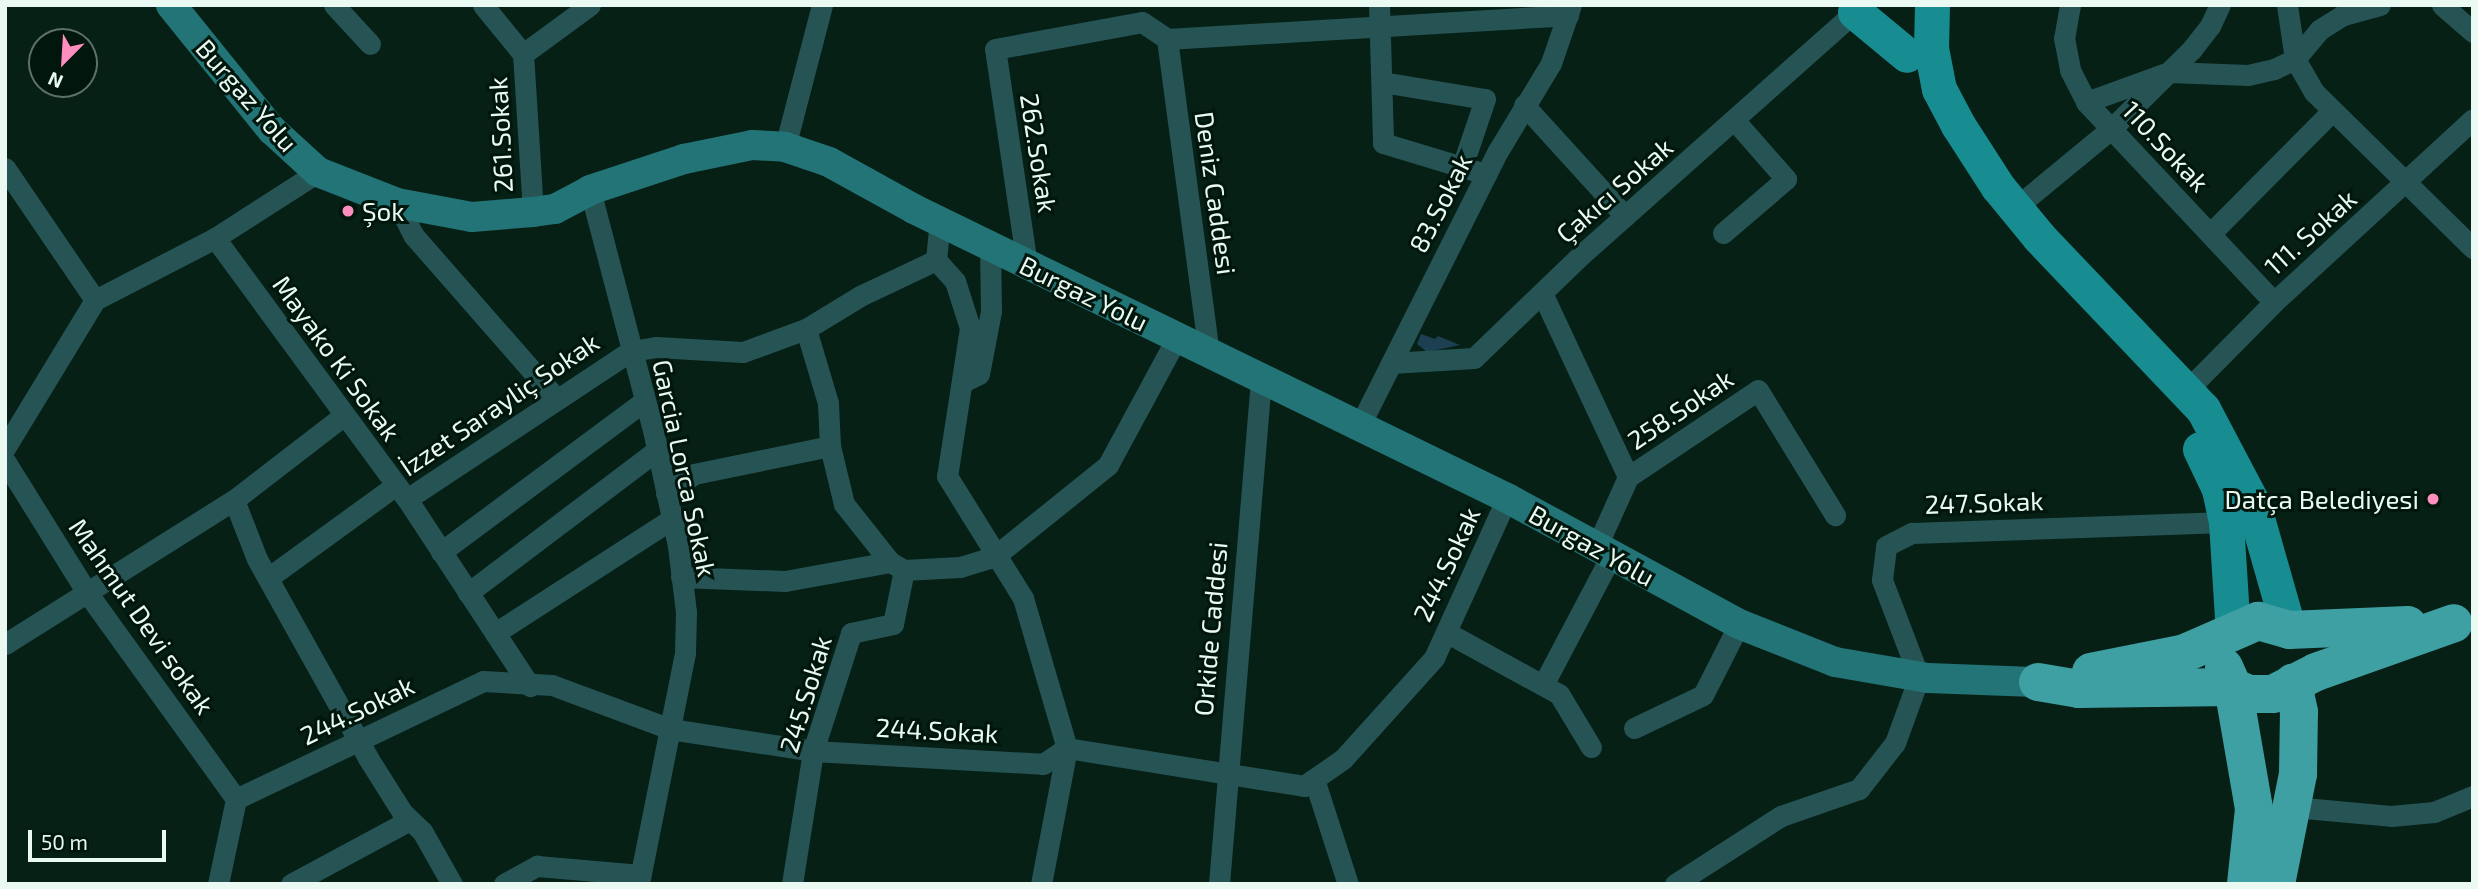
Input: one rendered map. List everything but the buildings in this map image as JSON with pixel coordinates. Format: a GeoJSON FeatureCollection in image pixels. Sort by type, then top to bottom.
{"type":"FeatureCollection","features":[{"type":"Feature","properties":{"kind":"highway"},"geometry":{"type":"LineString","coordinates":[[2038,682],[2185,653],[2258,621],[2289,630],[2464,621]]}},
{"type":"Feature","properties":{"kind":"highway"},"geometry":{"type":"LineString","coordinates":[[2038,682],[2079,689],[2234,687],[2260,696],[2464,621]]}},
{"type":"Feature","properties":{"kind":"highway"},"geometry":{"type":"LineString","coordinates":[[2276,884],[2293,807],[2299,712],[2293,683],[2299,658],[2289,630]]}},
{"type":"Feature","properties":{"kind":"highway"},"geometry":{"type":"LineString","coordinates":[[2233,632],[2224,653],[2234,687],[2255,809],[2246,884]]}},
{"type":"Feature","properties":{"kind":"main road"},"geometry":{"type":"LineString","coordinates":[[1910,5],[1907,55],[1931,126],[1972,187],[2010,234],[2190,428],[2219,489],[2226,522],[2233,632]]}},
{"type":"Feature","properties":{"kind":"main road"},"geometry":{"type":"LineString","coordinates":[[1932,5],[1931,48],[1939,89],[2015,208],[2188,389],[2226,449],[2253,504],[2289,630]]}},
{"type":"Feature","properties":{"kind":"main road"},"geometry":{"type":"LineString","coordinates":[[1861,7],[1907,55]]}},
{"type":"Feature","properties":{"kind":"street","name":"Burgaz Yolu"},"geometry":{"type":"LineString","coordinates":[[172,5],[272,130],[318,172],[397,203],[472,216],[555,209],[590,190],[684,159],[752,145],[785,147],[830,162],[990,247],[1507,498],[1739,624],[1835,662],[1919,677],[2038,682]]}},
{"type":"Feature","properties":{"kind":"street"},"geometry":{"type":"LineString","coordinates":[[334,5],[370,44]]}},
{"type":"Feature","properties":{"kind":"street"},"geometry":{"type":"LineString","coordinates":[[484,5],[523,54]]}},
{"type":"Feature","properties":{"kind":"street","name":"261.Sokak"},"geometry":{"type":"LineString","coordinates":[[533,212],[523,54],[590,5]]}},
{"type":"Feature","properties":{"kind":"street"},"geometry":{"type":"LineString","coordinates":[[785,147],[822,5]]}},
{"type":"Feature","properties":{"kind":"street","name":"110.Sokak"},"geometry":{"type":"LineString","coordinates":[[2070,5],[2066,48],[2070,69],[2086,102],[2274,302]]}},
{"type":"Feature","properties":{"kind":"street"},"geometry":{"type":"LineString","coordinates":[[2015,208],[2111,129],[2169,72],[2210,26],[2220,5]]}},
{"type":"Feature","properties":{"kind":"street"},"geometry":{"type":"LineString","coordinates":[[2287,5],[2295,59],[2332,111],[2473,248]]}},
{"type":"Feature","properties":{"kind":"street"},"geometry":{"type":"LineString","coordinates":[[2086,102],[2169,72],[2248,75],[2295,59],[2319,30],[2343,15],[2380,5]]}},
{"type":"Feature","properties":{"kind":"street"},"geometry":{"type":"LineString","coordinates":[[2442,5],[2473,32]]}},
{"type":"Feature","properties":{"kind":"street","name":"Çakıcı Sokak"},"geometry":{"type":"LineString","coordinates":[[1391,363],[1474,359],[1625,216],[1861,7]]}},
{"type":"Feature","properties":{"kind":"street"},"geometry":{"type":"LineString","coordinates":[[1141,13],[1167,39],[1380,15],[1570,10]]}},
{"type":"Feature","properties":{"kind":"street","name":"83.Sokak"},"geometry":{"type":"LineString","coordinates":[[1359,427],[1486,174],[1551,63],[1570,10]]}},
{"type":"Feature","properties":{"kind":"street","name":"262.Sokak"},"geometry":{"type":"LineString","coordinates":[[1027,265],[995,49],[1141,13]]}},
{"type":"Feature","properties":{"kind":"street"},"geometry":{"type":"LineString","coordinates":[[1380,15],[1383,143],[1486,174]]}},
{"type":"Feature","properties":{"kind":"street","name":"Deniz Caddesi"},"geometry":{"type":"LineString","coordinates":[[1167,39],[1209,355]]}},
{"type":"Feature","properties":{"kind":"street"},"geometry":{"type":"LineString","coordinates":[[1382,82],[1485,99],[1462,167]]}},
{"type":"Feature","properties":{"kind":"street"},"geometry":{"type":"LineString","coordinates":[[1524,105],[1625,216]]}},
{"type":"Feature","properties":{"kind":"street"},"geometry":{"type":"LineString","coordinates":[[2210,234],[2332,111]]}},
{"type":"Feature","properties":{"kind":"street","name":"111. Sokak"},"geometry":{"type":"LineString","coordinates":[[2188,389],[2274,302],[2406,184],[2473,119]]}},
{"type":"Feature","properties":{"kind":"street"},"geometry":{"type":"LineString","coordinates":[[1723,233],[1786,178],[1735,121]]}},
{"type":"Feature","properties":{"kind":"street"},"geometry":{"type":"LineString","coordinates":[[5,168],[95,300]]}},
{"type":"Feature","properties":{"kind":"street"},"geometry":{"type":"LineString","coordinates":[[5,448],[17,436],[95,300],[215,238],[318,172]]}},
{"type":"Feature","properties":{"kind":"street","name":"Garcia Lorca Sokak"},"geometry":{"type":"LineString","coordinates":[[590,190],[657,450],[681,578],[685,653],[640,879]]}},
{"type":"Feature","properties":{"kind":"street"},"geometry":{"type":"LineString","coordinates":[[397,203],[414,236],[555,397]]}},
{"type":"Feature","properties":{"kind":"street"},"geometry":{"type":"LineString","coordinates":[[940,219],[936,260],[955,281],[970,328],[947,476],[1023,598],[1068,748],[1041,884]]}},
{"type":"Feature","properties":{"kind":"street","name":"Mayako Ki Sokak"},"geometry":{"type":"LineString","coordinates":[[215,238],[401,492],[529,685]]}},
{"type":"Feature","properties":{"kind":"street"},"geometry":{"type":"LineString","coordinates":[[963,383],[979,374],[991,311],[990,247]]}},
{"type":"Feature","properties":{"kind":"street","name":"İzzet Sarayliç Sokak"},"geometry":{"type":"LineString","coordinates":[[268,578],[401,492],[631,351],[656,347],[743,352],[806,329],[860,296],[936,260]]}},
{"type":"Feature","properties":{"kind":"street"},"geometry":{"type":"LineString","coordinates":[[1542,293],[1628,477]]}},
{"type":"Feature","properties":{"kind":"street"},"geometry":{"type":"LineString","coordinates":[[806,329],[828,403],[830,446],[844,504],[897,566]]}},
{"type":"Feature","properties":{"kind":"street"},"geometry":{"type":"LineString","coordinates":[[681,578],[785,581],[897,566],[960,567],[995,556],[1108,466],[1176,339]]}},
{"type":"Feature","properties":{"kind":"street","name":"Orkide Caddesi"},"geometry":{"type":"LineString","coordinates":[[1219,884],[1225,776],[1261,380]]}},
{"type":"Feature","properties":{"kind":"street","name":"258.Sokak"},"geometry":{"type":"LineString","coordinates":[[1543,685],[1604,552],[1628,477],[1758,390],[1836,514]]}},
{"type":"Feature","properties":{"kind":"street"},"geometry":{"type":"LineString","coordinates":[[441,552],[644,401]]}},
{"type":"Feature","properties":{"kind":"street"},"geometry":{"type":"LineString","coordinates":[[5,644],[234,500],[343,416]]}},
{"type":"Feature","properties":{"kind":"street"},"geometry":{"type":"LineString","coordinates":[[666,493],[694,474],[830,446]]}},
{"type":"Feature","properties":{"kind":"street"},"geometry":{"type":"LineString","coordinates":[[468,593],[657,450]]}},
{"type":"Feature","properties":{"kind":"street","name":"Mahmut Devi sokak"},"geometry":{"type":"LineString","coordinates":[[5,461],[86,591],[236,799]]}},
{"type":"Feature","properties":{"kind":"street","name":"244.Sokak"},"geometry":{"type":"LineString","coordinates":[[236,799],[483,681],[552,685],[670,729],[813,751],[1043,764],[1068,748],[1225,776],[1304,786],[1343,759],[1410,689],[1434,658],[1507,498]]}},
{"type":"Feature","properties":{"kind":"street"},"geometry":{"type":"LineString","coordinates":[[234,500],[268,578],[359,740],[410,820],[422,831],[452,884]]}},
{"type":"Feature","properties":{"kind":"street"},"geometry":{"type":"LineString","coordinates":[[495,633],[672,519]]}},
{"type":"Feature","properties":{"kind":"street","name":"247.Sokak"},"geometry":{"type":"LineString","coordinates":[[1919,677],[1882,580],[1886,545],[1912,533],[2226,522]]}},
{"type":"Feature","properties":{"kind":"street","name":"245.Sokak"},"geometry":{"type":"LineString","coordinates":[[792,884],[813,751],[851,633],[893,624],[897,566]]}},
{"type":"Feature","properties":{"kind":"street"},"geometry":{"type":"LineString","coordinates":[[1634,727],[1703,695],[1739,624]]}},
{"type":"Feature","properties":{"kind":"street"},"geometry":{"type":"LineString","coordinates":[[1446,632],[1559,694],[1591,747]]}},
{"type":"Feature","properties":{"kind":"street"},"geometry":{"type":"LineString","coordinates":[[1675,884],[1781,816],[1859,789],[1895,743],[1919,677]]}},
{"type":"Feature","properties":{"kind":"street"},"geometry":{"type":"LineString","coordinates":[[1314,779],[1348,884]]}},
{"type":"Feature","properties":{"kind":"street"},"geometry":{"type":"LineString","coordinates":[[2293,807],[2391,816],[2434,812],[2473,796]]}},
{"type":"Feature","properties":{"kind":"street"},"geometry":{"type":"LineString","coordinates":[[218,884],[236,799]]}},
{"type":"Feature","properties":{"kind":"street"},"geometry":{"type":"LineString","coordinates":[[291,884],[410,820]]}},
{"type":"Feature","properties":{"kind":"street"},"geometry":{"type":"LineString","coordinates":[[504,884],[537,866],[640,879]]}},
{"type":"Feature","properties":{"kind":"water"},"geometry":{"type":"Polygon","coordinates":[[[1421,334],[1435,339],[1438,336],[1460,345],[1427,352],[1417,344],[1421,334]]]}},
{"type":"Feature","properties":{"kind":"place","name":"Şok"},"geometry":{"type":"Point","coordinates":[348,211]}},
{"type":"Feature","properties":{"kind":"place","name":"Datça Belediyesi"},"geometry":{"type":"Point","coordinates":[2433,499]}}]}
